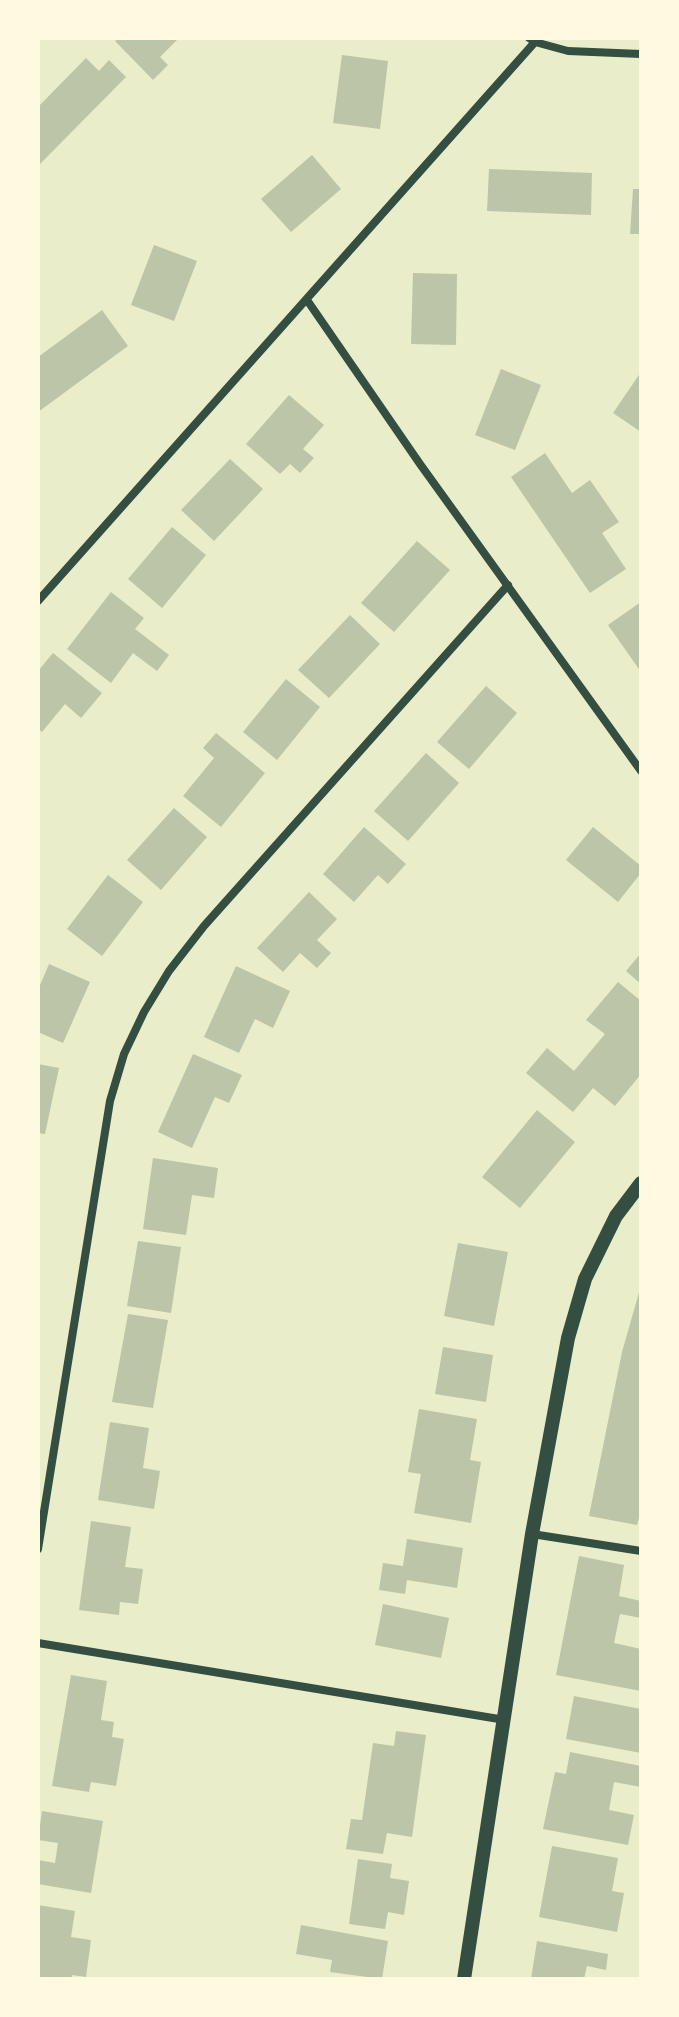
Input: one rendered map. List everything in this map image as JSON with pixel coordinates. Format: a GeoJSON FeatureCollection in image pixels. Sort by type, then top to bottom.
{"type":"FeatureCollection","features":[{"type":"Feature","properties":{"kind":"street"},"geometry":{"type":"LineString","coordinates":[[38,601],[307,300],[532,40],[568,51],[641,54]]}},
{"type":"Feature","properties":{"kind":"street"},"geometry":{"type":"LineString","coordinates":[[307,300],[420,464],[641,771]]}},
{"type":"Feature","properties":{"kind":"street"},"geometry":{"type":"LineString","coordinates":[[38,1549],[110,1101],[124,1054],[144,1012],[169,971],[204,926],[508,585]]}},
{"type":"Feature","properties":{"kind":"street"},"geometry":{"type":"LineString","coordinates":[[464,1979],[532,1534],[568,1338],[585,1279],[616,1216],[641,1183]]}},
{"type":"Feature","properties":{"kind":"street"},"geometry":{"type":"LineString","coordinates":[[532,1534],[641,1551]]}},
{"type":"Feature","properties":{"kind":"street"},"geometry":{"type":"LineString","coordinates":[[38,1643],[505,1720]]}},
{"type":"Feature","properties":{"kind":"building"},"geometry":{"type":"Polygon","coordinates":[[[119,38],[179,38],[160,57],[168,65],[153,80],[115,41],[119,38]]]}},
{"type":"Feature","properties":{"kind":"building"},"geometry":{"type":"Polygon","coordinates":[[[342,55],[388,61],[380,129],[333,123],[342,55]]]}},
{"type":"Feature","properties":{"kind":"building"},"geometry":{"type":"Polygon","coordinates":[[[86,58],[99,71],[109,60],[126,77],[38,166],[38,107],[86,58]]]}},
{"type":"Feature","properties":{"kind":"building"},"geometry":{"type":"Polygon","coordinates":[[[312,155],[341,189],[291,232],[261,199],[312,155]]]}},
{"type":"Feature","properties":{"kind":"building"},"geometry":{"type":"Polygon","coordinates":[[[489,169],[592,173],[591,215],[487,211],[489,169]]]}},
{"type":"Feature","properties":{"kind":"building"},"geometry":{"type":"Polygon","coordinates":[[[633,189],[641,189],[641,234],[630,234],[633,189]]]}},
{"type":"Feature","properties":{"kind":"building"},"geometry":{"type":"Polygon","coordinates":[[[154,245],[197,261],[174,321],[131,305],[154,245]]]}},
{"type":"Feature","properties":{"kind":"building"},"geometry":{"type":"Polygon","coordinates":[[[413,273],[457,274],[456,345],[411,344],[413,273]]]}},
{"type":"Feature","properties":{"kind":"building"},"geometry":{"type":"Polygon","coordinates":[[[102,310],[128,346],[38,412],[38,357],[102,310]]]}},
{"type":"Feature","properties":{"kind":"building"},"geometry":{"type":"Polygon","coordinates":[[[501,369],[541,385],[515,450],[475,435],[501,369]]]}},
{"type":"Feature","properties":{"kind":"building"},"geometry":{"type":"Polygon","coordinates":[[[641,372],[641,432],[613,413],[641,372]]]}},
{"type":"Feature","properties":{"kind":"building"},"geometry":{"type":"Polygon","coordinates":[[[289,395],[324,425],[303,449],[314,458],[300,473],[290,464],[280,474],[246,444],[289,395]]]}},
{"type":"Feature","properties":{"kind":"building"},"geometry":{"type":"Polygon","coordinates":[[[545,453],[572,493],[590,480],[619,522],[602,533],[626,569],[590,593],[511,477],[545,453]]]}},
{"type":"Feature","properties":{"kind":"building"},"geometry":{"type":"Polygon","coordinates":[[[230,459],[263,489],[214,541],[181,510],[230,459]]]}},
{"type":"Feature","properties":{"kind":"building"},"geometry":{"type":"Polygon","coordinates":[[[172,527],[206,555],[162,608],[128,579],[172,527]]]}},
{"type":"Feature","properties":{"kind":"building"},"geometry":{"type":"Polygon","coordinates":[[[417,541],[450,570],[394,632],[361,603],[417,541]]]}},
{"type":"Feature","properties":{"kind":"building"},"geometry":{"type":"Polygon","coordinates":[[[111,592],[144,618],[135,629],[169,655],[157,671],[133,653],[111,683],[67,649],[111,592]]]}},
{"type":"Feature","properties":{"kind":"building"},"geometry":{"type":"Polygon","coordinates":[[[641,602],[641,672],[608,625],[641,602]]]}},
{"type":"Feature","properties":{"kind":"building"},"geometry":{"type":"Polygon","coordinates":[[[350,615],[380,644],[329,698],[298,670],[350,615]]]}},
{"type":"Feature","properties":{"kind":"building"},"geometry":{"type":"Polygon","coordinates":[[[53,653],[102,693],[81,718],[65,704],[42,732],[38,729],[38,671],[53,653]]]}},
{"type":"Feature","properties":{"kind":"building"},"geometry":{"type":"Polygon","coordinates":[[[286,679],[320,707],[277,760],[243,732],[286,679]]]}},
{"type":"Feature","properties":{"kind":"building"},"geometry":{"type":"Polygon","coordinates":[[[486,686],[517,713],[469,769],[437,742],[486,686]]]}},
{"type":"Feature","properties":{"kind":"building"},"geometry":{"type":"Polygon","coordinates":[[[216,733],[265,773],[221,827],[183,796],[214,758],[203,748],[216,733]]]}},
{"type":"Feature","properties":{"kind":"building"},"geometry":{"type":"Polygon","coordinates":[[[426,753],[459,783],[408,841],[374,811],[426,753]]]}},
{"type":"Feature","properties":{"kind":"building"},"geometry":{"type":"Polygon","coordinates":[[[174,808],[207,837],[161,890],[127,860],[174,808]]]}},
{"type":"Feature","properties":{"kind":"building"},"geometry":{"type":"Polygon","coordinates":[[[364,827],[406,864],[388,884],[378,875],[354,902],[323,874],[364,827]]]}},
{"type":"Feature","properties":{"kind":"building"},"geometry":{"type":"Polygon","coordinates":[[[593,827],[641,866],[641,873],[618,902],[566,860],[593,827]]]}},
{"type":"Feature","properties":{"kind":"building"},"geometry":{"type":"Polygon","coordinates":[[[108,875],[143,902],[102,956],[67,929],[108,875]]]}},
{"type":"Feature","properties":{"kind":"building"},"geometry":{"type":"Polygon","coordinates":[[[309,892],[337,919],[317,940],[331,953],[317,968],[300,953],[283,972],[257,948],[309,892]]]}},
{"type":"Feature","properties":{"kind":"building"},"geometry":{"type":"Polygon","coordinates":[[[641,953],[641,984],[626,971],[641,953]]]}},
{"type":"Feature","properties":{"kind":"building"},"geometry":{"type":"Polygon","coordinates":[[[49,964],[90,982],[63,1043],[38,1032],[38,990],[49,964]]]}},
{"type":"Feature","properties":{"kind":"building"},"geometry":{"type":"Polygon","coordinates":[[[236,966],[290,991],[273,1028],[255,1019],[239,1053],[204,1037],[236,966]]]}},
{"type":"Feature","properties":{"kind":"building"},"geometry":{"type":"Polygon","coordinates":[[[618,982],[641,1001],[641,1074],[615,1106],[593,1088],[573,1112],[526,1073],[547,1048],[574,1071],[605,1034],[586,1020],[618,982]]]}},
{"type":"Feature","properties":{"kind":"building"},"geometry":{"type":"Polygon","coordinates":[[[193,1054],[242,1075],[229,1103],[215,1097],[192,1148],[158,1132],[193,1054]]]}},
{"type":"Feature","properties":{"kind":"building"},"geometry":{"type":"Polygon","coordinates":[[[38,1064],[59,1068],[45,1134],[38,1133],[38,1064]]]}},
{"type":"Feature","properties":{"kind":"building"},"geometry":{"type":"Polygon","coordinates":[[[537,1110],[575,1142],[520,1208],[482,1177],[537,1110]]]}},
{"type":"Feature","properties":{"kind":"building"},"geometry":{"type":"Polygon","coordinates":[[[153,1158],[218,1168],[214,1198],[192,1195],[186,1235],[143,1229],[153,1158]]]}},
{"type":"Feature","properties":{"kind":"building"},"geometry":{"type":"Polygon","coordinates":[[[138,1241],[181,1247],[171,1313],[127,1306],[138,1241]]]}},
{"type":"Feature","properties":{"kind":"building"},"geometry":{"type":"Polygon","coordinates":[[[458,1243],[508,1252],[494,1326],[444,1316],[458,1243]]]}},
{"type":"Feature","properties":{"kind":"building"},"geometry":{"type":"Polygon","coordinates":[[[640,1289],[641,1511],[637,1525],[589,1516],[622,1352],[640,1289]]]}},
{"type":"Feature","properties":{"kind":"building"},"geometry":{"type":"Polygon","coordinates":[[[128,1314],[168,1320],[153,1408],[112,1402],[128,1314]]]}},
{"type":"Feature","properties":{"kind":"building"},"geometry":{"type":"Polygon","coordinates":[[[443,1347],[493,1355],[486,1402],[435,1394],[443,1347]]]}},
{"type":"Feature","properties":{"kind":"building"},"geometry":{"type":"Polygon","coordinates":[[[419,1409],[477,1419],[470,1460],[481,1462],[471,1523],[414,1513],[421,1474],[408,1472],[419,1409]]]}},
{"type":"Feature","properties":{"kind":"building"},"geometry":{"type":"Polygon","coordinates":[[[110,1422],[149,1428],[143,1468],[160,1471],[154,1509],[98,1500],[110,1422]]]}},
{"type":"Feature","properties":{"kind":"building"},"geometry":{"type":"Polygon","coordinates":[[[91,1521],[131,1527],[125,1567],[143,1569],[138,1604],[120,1602],[119,1615],[79,1610],[91,1521]]]}},
{"type":"Feature","properties":{"kind":"building"},"geometry":{"type":"Polygon","coordinates":[[[407,1539],[463,1548],[457,1588],[407,1580],[405,1594],[379,1590],[383,1563],[403,1566],[407,1539]]]}},
{"type":"Feature","properties":{"kind":"building"},"geometry":{"type":"Polygon","coordinates":[[[579,1556],[624,1565],[619,1596],[641,1601],[641,1618],[620,1614],[614,1643],[641,1649],[641,1691],[556,1675],[579,1556]]]}},
{"type":"Feature","properties":{"kind":"building"},"geometry":{"type":"Polygon","coordinates":[[[383,1604],[449,1618],[441,1658],[375,1645],[383,1604]]]}},
{"type":"Feature","properties":{"kind":"building"},"geometry":{"type":"Polygon","coordinates":[[[71,1675],[107,1681],[101,1720],[114,1722],[112,1737],[124,1739],[116,1786],[91,1782],[89,1792],[52,1786],[71,1675]]]}},
{"type":"Feature","properties":{"kind":"building"},"geometry":{"type":"Polygon","coordinates":[[[574,1696],[641,1709],[641,1753],[566,1739],[574,1696]]]}},
{"type":"Feature","properties":{"kind":"building"},"geometry":{"type":"Polygon","coordinates":[[[396,1731],[426,1735],[412,1837],[387,1833],[383,1854],[346,1849],[351,1819],[362,1820],[373,1743],[394,1746],[396,1731]]]}},
{"type":"Feature","properties":{"kind":"building"},"geometry":{"type":"Polygon","coordinates":[[[570,1752],[641,1766],[641,1787],[614,1782],[609,1810],[634,1815],[628,1845],[543,1829],[555,1772],[566,1774],[570,1752]]]}},
{"type":"Feature","properties":{"kind":"building"},"geometry":{"type":"Polygon","coordinates":[[[42,1811],[103,1821],[91,1893],[38,1884],[38,1860],[55,1863],[58,1843],[38,1840],[42,1811]]]}},
{"type":"Feature","properties":{"kind":"building"},"geometry":{"type":"Polygon","coordinates":[[[552,1846],[618,1858],[612,1891],[624,1893],[617,1932],[539,1917],[552,1846]]]}},
{"type":"Feature","properties":{"kind":"building"},"geometry":{"type":"Polygon","coordinates":[[[358,1859],[392,1864],[390,1878],[409,1881],[404,1915],[388,1912],[385,1929],[349,1924],[358,1859]]]}},
{"type":"Feature","properties":{"kind":"building"},"geometry":{"type":"Polygon","coordinates":[[[38,1905],[75,1911],[71,1937],[91,1940],[86,1977],[72,1975],[72,1979],[38,1979],[38,1905]]]}},
{"type":"Feature","properties":{"kind":"building"},"geometry":{"type":"Polygon","coordinates":[[[301,1925],[388,1941],[382,1979],[330,1972],[332,1960],[296,1954],[301,1925]]]}},
{"type":"Feature","properties":{"kind":"building"},"geometry":{"type":"Polygon","coordinates":[[[537,1941],[608,1954],[606,1970],[587,1966],[584,1979],[531,1979],[537,1941]]]}}]}
